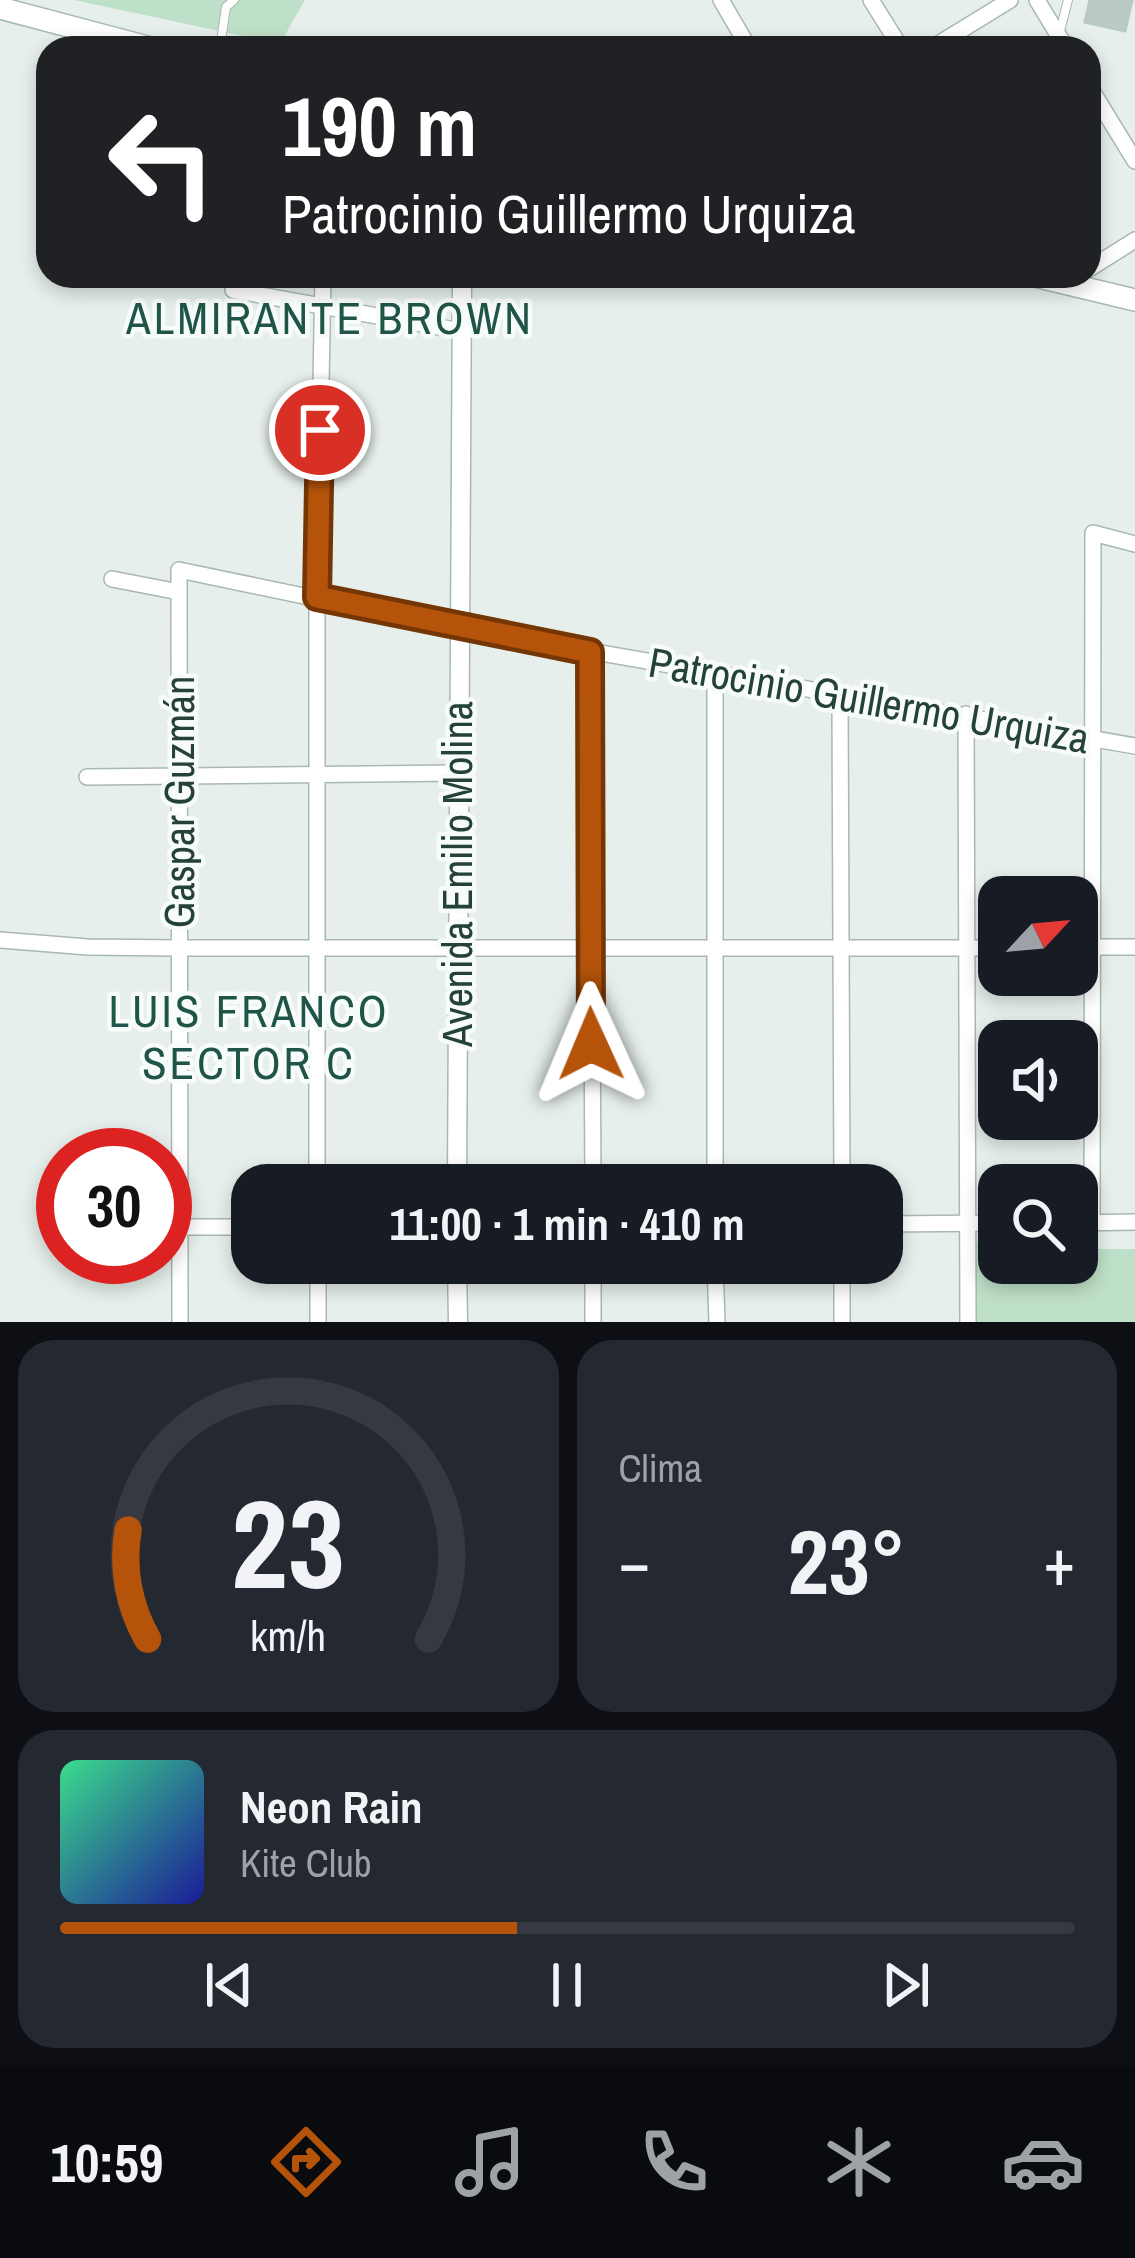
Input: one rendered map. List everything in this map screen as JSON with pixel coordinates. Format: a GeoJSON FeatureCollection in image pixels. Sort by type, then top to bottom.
{"type":"FeatureCollection","features":[{"type":"Feature","properties":{"kind":"main road"},"geometry":{"type":"LineString","coordinates":[[0,8],[106,36]]}},
{"type":"Feature","properties":{"kind":"main road"},"geometry":{"type":"LineString","coordinates":[[1097,288],[1135,300]]}},
{"type":"Feature","properties":{"kind":"street"},"geometry":{"type":"LineString","coordinates":[[721,0],[742,36]]}},
{"type":"Feature","properties":{"kind":"street"},"geometry":{"type":"LineString","coordinates":[[872,0],[894,36]]}},
{"type":"Feature","properties":{"kind":"street"},"geometry":{"type":"LineString","coordinates":[[952,36],[1010,0]]}},
{"type":"Feature","properties":{"kind":"street"},"geometry":{"type":"LineString","coordinates":[[1037,0],[1059,36]]}},
{"type":"Feature","properties":{"kind":"street"},"geometry":{"type":"LineString","coordinates":[[1101,106],[1135,161]]}},
{"type":"Feature","properties":{"kind":"street"},"geometry":{"type":"LineString","coordinates":[[1101,261],[1135,240]]}},
{"type":"Feature","properties":{"kind":"street"},"geometry":{"type":"LineString","coordinates":[[317,1164],[317,597],[323,288]]}},
{"type":"Feature","properties":{"kind":"street","name":"Avenida Emilio Molina"},"geometry":{"type":"LineString","coordinates":[[457,1164],[462,288]]}},
{"type":"Feature","properties":{"kind":"street"},"geometry":{"type":"LineString","coordinates":[[233,290],[461,331]]}},
{"type":"Feature","properties":{"kind":"street"},"geometry":{"type":"LineString","coordinates":[[1088,876],[1094,739],[1093,533],[1135,544]]}},
{"type":"Feature","properties":{"kind":"street","name":"Patrocinio Guillermo Urquiza"},"geometry":{"type":"LineString","coordinates":[[179,570],[457,628],[1135,746]]}},
{"type":"Feature","properties":{"kind":"street","name":"Gaspar Guzmán"},"geometry":{"type":"LineString","coordinates":[[178,1128],[179,570]]}},
{"type":"Feature","properties":{"kind":"street"},"geometry":{"type":"LineString","coordinates":[[112,579],[179,592]]}},
{"type":"Feature","properties":{"kind":"street"},"geometry":{"type":"LineString","coordinates":[[590,652],[592,1164]]}},
{"type":"Feature","properties":{"kind":"street"},"geometry":{"type":"LineString","coordinates":[[715,674],[715,1164]]}},
{"type":"Feature","properties":{"kind":"street"},"geometry":{"type":"LineString","coordinates":[[840,697],[842,1164]]}},
{"type":"Feature","properties":{"kind":"street"},"geometry":{"type":"LineString","coordinates":[[966,714],[968,1322]]}},
{"type":"Feature","properties":{"kind":"street"},"geometry":{"type":"LineString","coordinates":[[87,777],[456,773]]}},
{"type":"Feature","properties":{"kind":"street"},"geometry":{"type":"LineString","coordinates":[[0,940],[178,948],[978,949]]}},
{"type":"Feature","properties":{"kind":"street"},"geometry":{"type":"LineString","coordinates":[[1098,947],[1135,947]]}},
{"type":"Feature","properties":{"kind":"street"},"geometry":{"type":"LineString","coordinates":[[1084,1164],[1085,996]]}},
{"type":"Feature","properties":{"kind":"street"},"geometry":{"type":"LineString","coordinates":[[1098,1222],[1135,1222]]}},
{"type":"Feature","properties":{"kind":"street"},"geometry":{"type":"LineString","coordinates":[[903,1223],[978,1223]]}},
{"type":"Feature","properties":{"kind":"street"},"geometry":{"type":"LineString","coordinates":[[192,1227],[231,1227]]}},
{"type":"Feature","properties":{"kind":"street","name":"Gaspar Guzmán"},"geometry":{"type":"LineString","coordinates":[[179,1284],[180,1322]]}},
{"type":"Feature","properties":{"kind":"street"},"geometry":{"type":"LineString","coordinates":[[318,1284],[318,1322]]}},
{"type":"Feature","properties":{"kind":"street"},"geometry":{"type":"LineString","coordinates":[[458,1284],[458,1322]]}},
{"type":"Feature","properties":{"kind":"street"},"geometry":{"type":"LineString","coordinates":[[593,1284],[593,1322]]}},
{"type":"Feature","properties":{"kind":"street"},"geometry":{"type":"LineString","coordinates":[[716,1284],[717,1322]]}},
{"type":"Feature","properties":{"kind":"street"},"geometry":{"type":"LineString","coordinates":[[842,1284],[842,1322]]}},
{"type":"Feature","properties":{"kind":"lane"},"geometry":{"type":"LineString","coordinates":[[222,36],[226,8],[234,0]]}},
{"type":"Feature","properties":{"kind":"lane"},"geometry":{"type":"LineString","coordinates":[[1064,36],[1068,0]]}},
{"type":"Feature","properties":{"kind":"green space"},"geometry":{"type":"Polygon","coordinates":[[[74,0],[305,0],[285,36],[243,36],[74,0]]]}},
{"type":"Feature","properties":{"kind":"green space"},"geometry":{"type":"Polygon","coordinates":[[[976,1243],[978,1284],[1098,1284],[1098,1249],[1135,1249],[1135,1322],[975,1322],[976,1243]]]}},
{"type":"Feature","properties":{"kind":"building"},"geometry":{"type":"Polygon","coordinates":[[[1090,0],[1132,0],[1125,31],[1085,22],[1090,0]]]}},
{"type":"Feature","properties":{"kind":"district","name":"ALMIRANTE BROWN"},"geometry":{"type":"Point","coordinates":[330,317]}},
{"type":"Feature","properties":{"kind":"district","name":"LUIS FRANCO SECTOR C"},"geometry":{"type":"Point","coordinates":[249,1036]}},
{"type":"Feature","properties":{"kind":"route"},"geometry":{"type":"LineString","coordinates":[[320,430],[317,597],[590,652],[591,1044]]}}]}
